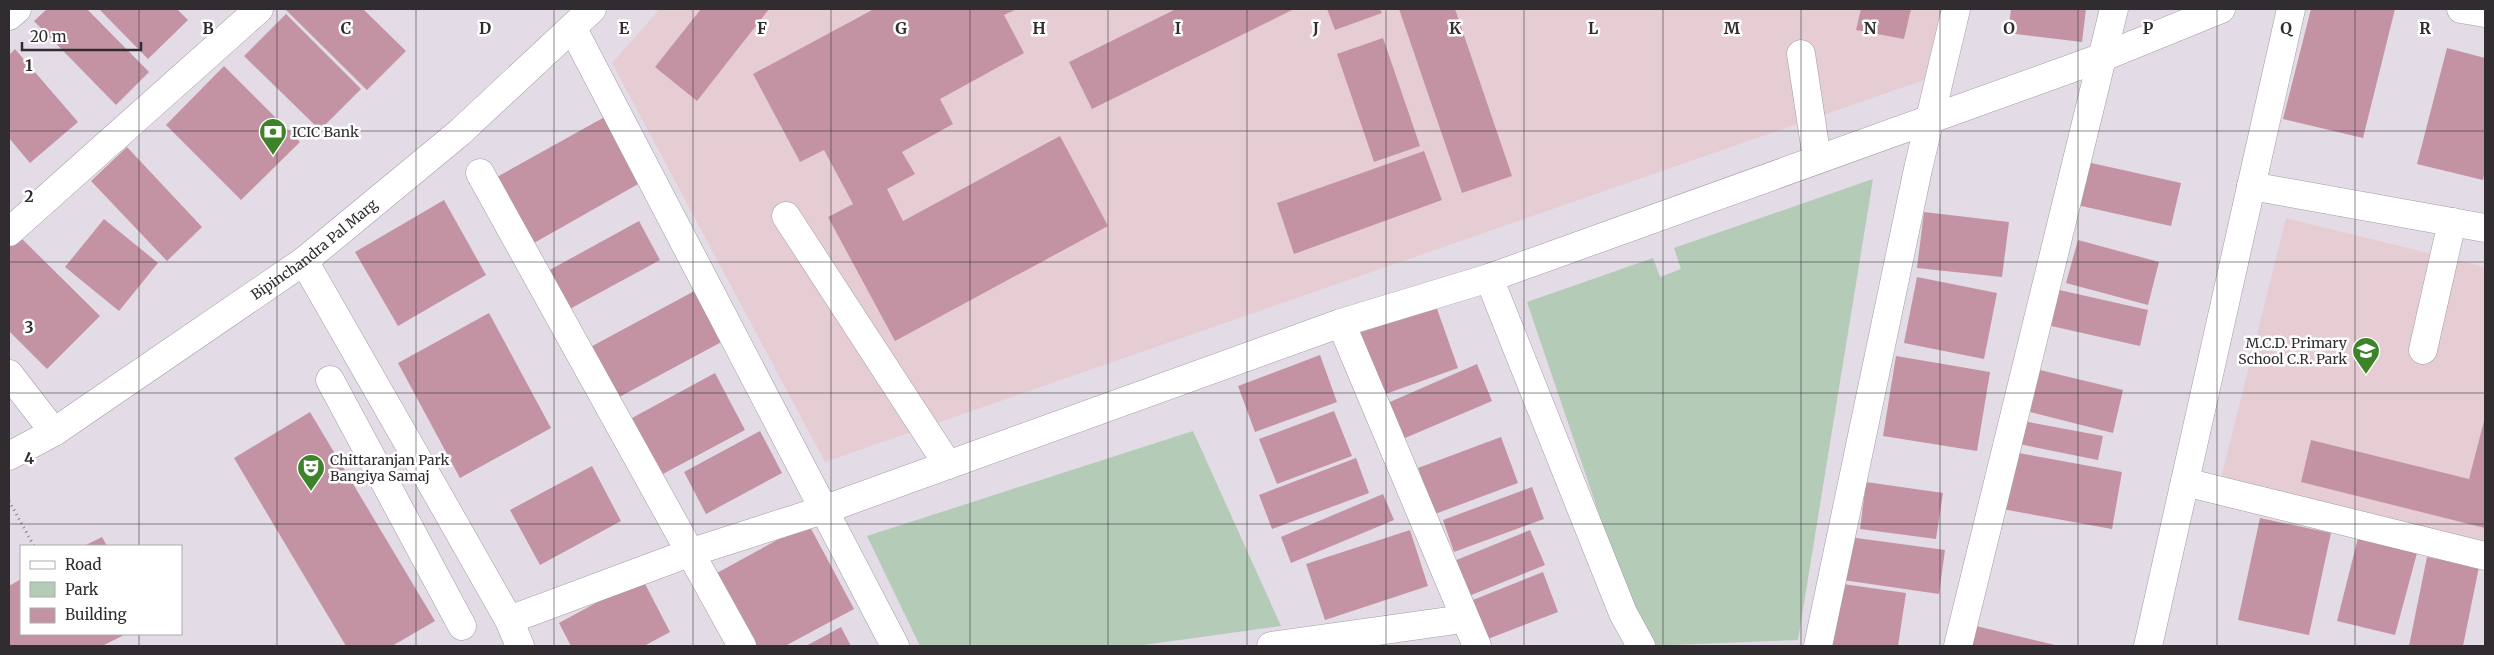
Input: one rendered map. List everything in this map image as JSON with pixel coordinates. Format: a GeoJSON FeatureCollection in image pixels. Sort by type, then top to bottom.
{"type":"FeatureCollection","features":[{"type":"Feature","properties":{"kind":"street"},"geometry":{"type":"LineString","coordinates":[[9,16],[17,9]]}},
{"type":"Feature","properties":{"kind":"street"},"geometry":{"type":"LineString","coordinates":[[9,232],[259,9]]}},
{"type":"Feature","properties":{"kind":"street","name":"Bipinchandra Pal Marg"},"geometry":{"type":"LineString","coordinates":[[9,456],[54,432],[304,261],[459,133],[573,29],[592,9]]}},
{"type":"Feature","properties":{"kind":"street"},"geometry":{"type":"LineString","coordinates":[[1818,646],[1929,119],[1956,9]]}},
{"type":"Feature","properties":{"kind":"street"},"geometry":{"type":"LineString","coordinates":[[1958,646],[2114,9]]}},
{"type":"Feature","properties":{"kind":"street"},"geometry":{"type":"LineString","coordinates":[[509,620],[688,553],[823,510],[1341,324],[1489,278],[2104,56],[2221,9]]}},
{"type":"Feature","properties":{"kind":"street"},"geometry":{"type":"LineString","coordinates":[[2151,646],[2185,482],[2291,9]]}},
{"type":"Feature","properties":{"kind":"street"},"geometry":{"type":"LineString","coordinates":[[2461,9],[2485,13]]}},
{"type":"Feature","properties":{"kind":"street"},"geometry":{"type":"LineString","coordinates":[[573,29],[895,646]]}},
{"type":"Feature","properties":{"kind":"street"},"geometry":{"type":"LineString","coordinates":[[1801,54],[1817,159]]}},
{"type":"Feature","properties":{"kind":"street"},"geometry":{"type":"LineString","coordinates":[[480,173],[688,553],[742,646]]}},
{"type":"Feature","properties":{"kind":"street"},"geometry":{"type":"LineString","coordinates":[[2251,186],[2485,228]]}},
{"type":"Feature","properties":{"kind":"street"},"geometry":{"type":"LineString","coordinates":[[786,216],[948,465]]}},
{"type":"Feature","properties":{"kind":"street"},"geometry":{"type":"LineString","coordinates":[[2423,350],[2452,222]]}},
{"type":"Feature","properties":{"kind":"street"},"geometry":{"type":"LineString","coordinates":[[304,261],[509,620],[520,646]]}},
{"type":"Feature","properties":{"kind":"street"},"geometry":{"type":"LineString","coordinates":[[1489,278],[1623,613],[1641,646]]}},
{"type":"Feature","properties":{"kind":"street"},"geometry":{"type":"LineString","coordinates":[[1341,324],[1463,619],[1476,646]]}},
{"type":"Feature","properties":{"kind":"street"},"geometry":{"type":"LineString","coordinates":[[9,374],[54,432]]}},
{"type":"Feature","properties":{"kind":"street"},"geometry":{"type":"LineString","coordinates":[[330,380],[462,626]]}},
{"type":"Feature","properties":{"kind":"street"},"geometry":{"type":"LineString","coordinates":[[2185,482],[2485,556]]}},
{"type":"Feature","properties":{"kind":"street"},"geometry":{"type":"LineString","coordinates":[[406,521],[442,502]]}},
{"type":"Feature","properties":{"kind":"street"},"geometry":{"type":"LineString","coordinates":[[1271,646],[1463,619]]}},
{"type":"Feature","properties":{"kind":"path"},"geometry":{"type":"LineString","coordinates":[[9,501],[33,545]]}},
{"type":"Feature","properties":{"kind":"shaded area"},"geometry":{"type":"Polygon","coordinates":[[[660,9],[1942,9],[1924,80],[825,462],[612,63],[660,9]]]}},
{"type":"Feature","properties":{"kind":"shaded area","name":"M.C.D. Primary School C.R. Park"},"geometry":{"type":"Polygon","coordinates":[[[2286,218],[2485,267],[2485,547],[2220,482],[2286,218]]]}},
{"type":"Feature","properties":{"kind":"green space"},"geometry":{"type":"Polygon","coordinates":[[[1873,179],[1798,640],[1644,646],[1527,302],[1653,258],[1660,277],[1681,269],[1674,248],[1873,179]]]}},
{"type":"Feature","properties":{"kind":"green space"},"geometry":{"type":"Polygon","coordinates":[[[1193,431],[1281,626],[1136,646],[920,646],[867,536],[1193,431]]]}},
{"type":"Feature","properties":{"kind":"building"},"geometry":{"type":"Polygon","coordinates":[[[47,9],[87,9],[149,72],[116,105],[34,21],[47,9]]]}},
{"type":"Feature","properties":{"kind":"building"},"geometry":{"type":"Polygon","coordinates":[[[99,9],[177,9],[188,20],[148,59],[99,9]]]}},
{"type":"Feature","properties":{"kind":"building"},"geometry":{"type":"Polygon","coordinates":[[[285,9],[363,9],[406,51],[367,90],[285,9]]]}},
{"type":"Feature","properties":{"kind":"building"},"geometry":{"type":"Polygon","coordinates":[[[701,9],[769,9],[697,101],[655,67],[701,9]]]}},
{"type":"Feature","properties":{"kind":"building"},"geometry":{"type":"Polygon","coordinates":[[[874,9],[1017,9],[1004,15],[1024,53],[940,99],[953,124],[902,152],[915,174],[887,189],[903,221],[1060,136],[1108,226],[895,341],[828,217],[853,204],[824,150],[800,162],[753,74],[874,9]]]}},
{"type":"Feature","properties":{"kind":"building"},"geometry":{"type":"Polygon","coordinates":[[[1176,9],[1294,9],[1092,109],[1069,62],[1176,9]]]}},
{"type":"Feature","properties":{"kind":"building"},"geometry":{"type":"Polygon","coordinates":[[[1327,9],[1380,9],[1382,13],[1335,30],[1327,9]]]}},
{"type":"Feature","properties":{"kind":"building"},"geometry":{"type":"Polygon","coordinates":[[[1399,9],[1455,9],[1512,176],[1462,193],[1399,9]]]}},
{"type":"Feature","properties":{"kind":"building"},"geometry":{"type":"Polygon","coordinates":[[[1861,9],[1911,9],[1904,39],[1856,30],[1861,9]]]}},
{"type":"Feature","properties":{"kind":"building"},"geometry":{"type":"Polygon","coordinates":[[[2011,9],[2086,9],[2082,42],[2008,33],[2011,9]]]}},
{"type":"Feature","properties":{"kind":"building"},"geometry":{"type":"Polygon","coordinates":[[[2311,9],[2395,9],[2363,138],[2283,119],[2311,9]]]}},
{"type":"Feature","properties":{"kind":"building"},"geometry":{"type":"Polygon","coordinates":[[[286,14],[361,89],[320,130],[244,56],[286,14]]]}},
{"type":"Feature","properties":{"kind":"building"},"geometry":{"type":"Polygon","coordinates":[[[1383,38],[1420,146],[1374,162],[1337,54],[1383,38]]]}},
{"type":"Feature","properties":{"kind":"building"},"geometry":{"type":"Polygon","coordinates":[[[2447,48],[2485,58],[2485,171],[2483,180],[2417,164],[2447,48]]]}},
{"type":"Feature","properties":{"kind":"building"},"geometry":{"type":"Polygon","coordinates":[[[15,49],[78,122],[30,163],[9,138],[9,55],[15,49]]]}},
{"type":"Feature","properties":{"kind":"building"},"geometry":{"type":"Polygon","coordinates":[[[224,66],[300,142],[241,200],[166,125],[224,66]]]}},
{"type":"Feature","properties":{"kind":"building"},"geometry":{"type":"Polygon","coordinates":[[[610,114],[647,179],[534,243],[497,177],[610,114]]]}},
{"type":"Feature","properties":{"kind":"building"},"geometry":{"type":"Polygon","coordinates":[[[127,147],[202,227],[167,261],[91,181],[127,147]]]}},
{"type":"Feature","properties":{"kind":"building"},"geometry":{"type":"Polygon","coordinates":[[[1424,151],[1442,200],[1294,254],[1277,203],[1424,151]]]}},
{"type":"Feature","properties":{"kind":"building"},"geometry":{"type":"Polygon","coordinates":[[[2087,162],[2181,183],[2171,226],[2077,205],[2087,162]]]}},
{"type":"Feature","properties":{"kind":"building"},"geometry":{"type":"Polygon","coordinates":[[[444,200],[486,275],[398,326],[355,252],[444,200]]]}},
{"type":"Feature","properties":{"kind":"building"},"geometry":{"type":"Polygon","coordinates":[[[1924,212],[2009,222],[2002,277],[1917,268],[1924,212]]]}},
{"type":"Feature","properties":{"kind":"building"},"geometry":{"type":"Polygon","coordinates":[[[104,219],[158,263],[119,311],[65,267],[104,219]]]}},
{"type":"Feature","properties":{"kind":"building"},"geometry":{"type":"Polygon","coordinates":[[[639,221],[660,260],[566,311],[546,272],[639,221]]]}},
{"type":"Feature","properties":{"kind":"building"},"geometry":{"type":"Polygon","coordinates":[[[17,234],[100,316],[47,369],[9,331],[9,242],[17,234]]]}},
{"type":"Feature","properties":{"kind":"building"},"geometry":{"type":"Polygon","coordinates":[[[2078,240],[2159,262],[2148,305],[2066,283],[2078,240]]]}},
{"type":"Feature","properties":{"kind":"building"},"geometry":{"type":"Polygon","coordinates":[[[1917,277],[1997,293],[1984,359],[1904,343],[1917,277]]]}},
{"type":"Feature","properties":{"kind":"building"},"geometry":{"type":"Polygon","coordinates":[[[700,288],[727,339],[610,402],[583,351],[700,288]]]}},
{"type":"Feature","properties":{"kind":"building"},"geometry":{"type":"Polygon","coordinates":[[[2055,289],[2148,310],[2140,346],[2047,325],[2055,289]]]}},
{"type":"Feature","properties":{"kind":"building"},"geometry":{"type":"Polygon","coordinates":[[[1436,306],[1458,368],[1380,396],[1358,333],[1436,306]]]}},
{"type":"Feature","properties":{"kind":"building"},"geometry":{"type":"Polygon","coordinates":[[[489,313],[551,428],[460,478],[398,363],[489,313]]]}},
{"type":"Feature","properties":{"kind":"building"},"geometry":{"type":"Polygon","coordinates":[[[1320,355],[1337,402],[1255,432],[1238,386],[1320,355]]]}},
{"type":"Feature","properties":{"kind":"building"},"geometry":{"type":"Polygon","coordinates":[[[1896,356],[1990,372],[1977,451],[1883,436],[1896,356]]]}},
{"type":"Feature","properties":{"kind":"building"},"geometry":{"type":"Polygon","coordinates":[[[1477,364],[1492,401],[1398,441],[1383,405],[1477,364]]]}},
{"type":"Feature","properties":{"kind":"building"},"geometry":{"type":"Polygon","coordinates":[[[2040,370],[2123,390],[2113,433],[2030,412],[2040,370]]]}},
{"type":"Feature","properties":{"kind":"building"},"geometry":{"type":"Polygon","coordinates":[[[715,373],[745,430],[661,475],[632,418],[715,373]]]}},
{"type":"Feature","properties":{"kind":"building"},"geometry":{"type":"Polygon","coordinates":[[[1334,411],[1352,456],[1277,484],[1259,439],[1334,411]]]}},
{"type":"Feature","properties":{"kind":"building"},"geometry":{"type":"Polygon","coordinates":[[[310,412],[435,621],[392,646],[346,646],[234,458],[310,412]]]}},
{"type":"Feature","properties":{"kind":"building"},"geometry":{"type":"Polygon","coordinates":[[[2485,417],[2485,528],[2301,482],[2311,440],[2469,479],[2485,417]]]}},
{"type":"Feature","properties":{"kind":"building"},"geometry":{"type":"Polygon","coordinates":[[[2018,420],[2103,436],[2098,460],[2014,443],[2018,420]]]}},
{"type":"Feature","properties":{"kind":"building"},"geometry":{"type":"Polygon","coordinates":[[[760,431],[782,473],[706,514],[684,472],[760,431]]]}},
{"type":"Feature","properties":{"kind":"building"},"geometry":{"type":"Polygon","coordinates":[[[1501,437],[1518,483],[1435,514],[1418,468],[1501,437]]]}},
{"type":"Feature","properties":{"kind":"building"},"geometry":{"type":"Polygon","coordinates":[[[2013,452],[2122,472],[2112,529],[2002,509],[2013,452]]]}},
{"type":"Feature","properties":{"kind":"building"},"geometry":{"type":"Polygon","coordinates":[[[1356,458],[1369,493],[1272,529],[1259,495],[1356,458]]]}},
{"type":"Feature","properties":{"kind":"building"},"geometry":{"type":"Polygon","coordinates":[[[592,466],[621,521],[540,565],[510,510],[592,466]]]}},
{"type":"Feature","properties":{"kind":"building"},"geometry":{"type":"Polygon","coordinates":[[[1866,482],[1943,493],[1936,539],[1860,529],[1866,482]]]}},
{"type":"Feature","properties":{"kind":"building"},"geometry":{"type":"Polygon","coordinates":[[[1532,487],[1544,519],[1454,552],[1443,520],[1532,487]]]}},
{"type":"Feature","properties":{"kind":"building"},"geometry":{"type":"Polygon","coordinates":[[[1383,494],[1394,520],[1291,563],[1281,537],[1383,494]]]}},
{"type":"Feature","properties":{"kind":"building"},"geometry":{"type":"Polygon","coordinates":[[[2260,518],[2331,533],[2309,635],[2238,620],[2260,518]]]}},
{"type":"Feature","properties":{"kind":"building"},"geometry":{"type":"Polygon","coordinates":[[[808,523],[854,609],[785,646],[756,646],[717,573],[808,523]]]}},
{"type":"Feature","properties":{"kind":"building"},"geometry":{"type":"Polygon","coordinates":[[[1410,530],[1428,586],[1325,620],[1306,564],[1410,530]]]}},
{"type":"Feature","properties":{"kind":"building"},"geometry":{"type":"Polygon","coordinates":[[[1530,530],[1545,565],[1469,596],[1454,561],[1530,530]]]}},
{"type":"Feature","properties":{"kind":"building"},"geometry":{"type":"Polygon","coordinates":[[[102,537],[106,545],[86,545],[102,537]]]}},
{"type":"Feature","properties":{"kind":"building"},"geometry":{"type":"Polygon","coordinates":[[[1849,537],[1945,550],[1939,594],[1843,580],[1849,537]]]}},
{"type":"Feature","properties":{"kind":"building"},"geometry":{"type":"Polygon","coordinates":[[[2358,538],[2417,553],[2395,635],[2337,621],[2358,538]]]}},
{"type":"Feature","properties":{"kind":"building"},"geometry":{"type":"Polygon","coordinates":[[[2427,557],[2479,567],[2463,646],[2409,646],[2427,557]]]}},
{"type":"Feature","properties":{"kind":"building"},"geometry":{"type":"Polygon","coordinates":[[[1543,572],[1558,612],[1488,639],[1473,600],[1543,572]]]}},
{"type":"Feature","properties":{"kind":"building"},"geometry":{"type":"Polygon","coordinates":[[[642,578],[670,632],[644,646],[571,646],[559,623],[642,578]]]}},
{"type":"Feature","properties":{"kind":"building"},"geometry":{"type":"Polygon","coordinates":[[[20,580],[20,635],[124,635],[102,646],[9,646],[9,586],[20,580]]]}},
{"type":"Feature","properties":{"kind":"building"},"geometry":{"type":"Polygon","coordinates":[[[1836,583],[1906,593],[1898,646],[1827,646],[1836,583]]]}},
{"type":"Feature","properties":{"kind":"building"},"geometry":{"type":"Polygon","coordinates":[[[1972,625],[2059,646],[1967,646],[1972,625]]]}},
{"type":"Feature","properties":{"kind":"building"},"geometry":{"type":"Polygon","coordinates":[[[841,627],[851,646],[806,646],[841,627]]]}},
{"type":"Feature","properties":{"kind":"place","name":"ICIC Bank"},"geometry":{"type":"Point","coordinates":[273,156]}},
{"type":"Feature","properties":{"kind":"place","name":"M.C.D. Primary School C.R. Park"},"geometry":{"type":"Point","coordinates":[2366,375]}},
{"type":"Feature","properties":{"kind":"place","name":"Chittaranjan Park Bangiya Samaj"},"geometry":{"type":"Point","coordinates":[311,492]}}]}
